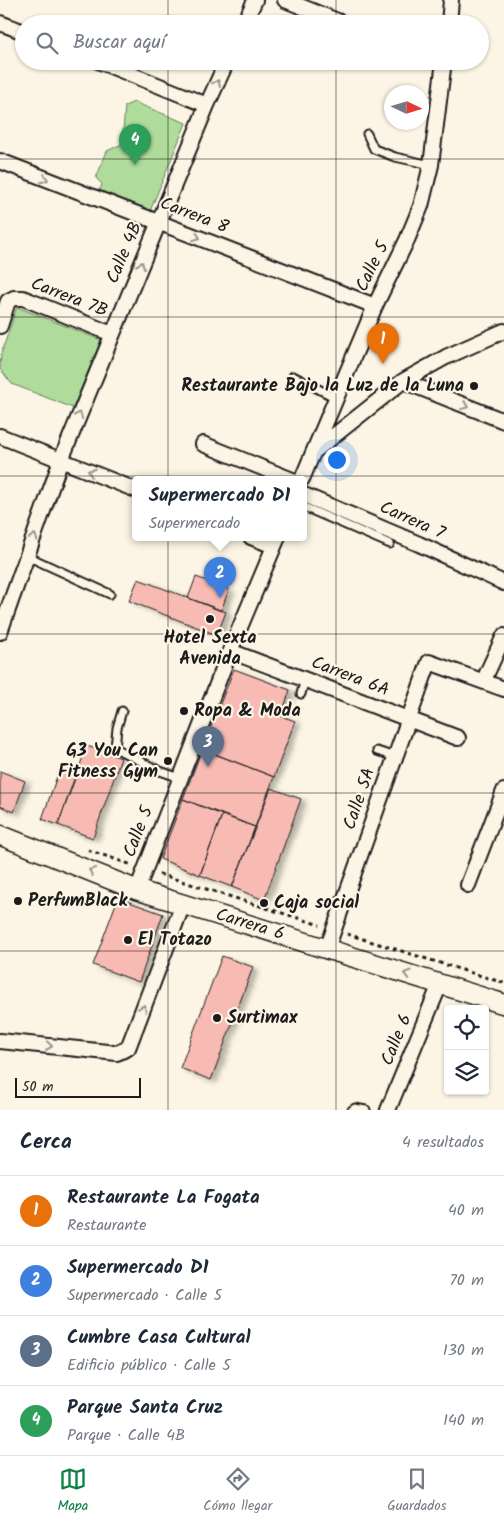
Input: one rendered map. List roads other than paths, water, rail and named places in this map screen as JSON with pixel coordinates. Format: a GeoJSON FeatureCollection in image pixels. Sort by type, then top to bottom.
{"type":"FeatureCollection","features":[{"type":"Feature","properties":{"kind":"main road","name":"Carrera 6"},"geometry":{"type":"LineString","coordinates":[[0,835],[137,890],[504,1004]]}},
{"type":"Feature","properties":{"kind":"street"},"geometry":{"type":"LineString","coordinates":[[248,15],[255,0]]}},
{"type":"Feature","properties":{"kind":"street"},"geometry":{"type":"LineString","coordinates":[[285,0],[322,15]]}},
{"type":"Feature","properties":{"kind":"street"},"geometry":{"type":"LineString","coordinates":[[450,15],[451,0]]}},
{"type":"Feature","properties":{"kind":"street"},"geometry":{"type":"LineString","coordinates":[[0,23],[15,29]]}},
{"type":"Feature","properties":{"kind":"street"},"geometry":{"type":"LineString","coordinates":[[120,70],[207,105]]}},
{"type":"Feature","properties":{"kind":"street","name":"Calle 4B"},"geometry":{"type":"LineString","coordinates":[[0,632],[61,460],[223,70]]}},
{"type":"Feature","properties":{"kind":"street","name":"Calle 5"},"geometry":{"type":"LineString","coordinates":[[303,476],[375,306],[421,206],[431,165],[441,70]]}},
{"type":"Feature","properties":{"kind":"street","name":"Carrera 8"},"geometry":{"type":"LineString","coordinates":[[0,162],[375,306]]}},
{"type":"Feature","properties":{"kind":"street","name":"Carrera 7B"},"geometry":{"type":"LineString","coordinates":[[0,326],[8,301],[14,298],[23,298],[112,334]]}},
{"type":"Feature","properties":{"kind":"street"},"geometry":{"type":"LineString","coordinates":[[313,452],[404,381],[446,357],[504,331]]}},
{"type":"Feature","properties":{"kind":"street"},"geometry":{"type":"LineString","coordinates":[[404,381],[504,421]]}},
{"type":"Feature","properties":{"kind":"street"},"geometry":{"type":"LineString","coordinates":[[0,436],[132,488]]}},
{"type":"Feature","properties":{"kind":"street"},"geometry":{"type":"LineString","coordinates":[[202,444],[282,476]]}},
{"type":"Feature","properties":{"kind":"street","name":"Carrera 7"},"geometry":{"type":"LineString","coordinates":[[307,497],[419,544],[504,584]]}},
{"type":"Feature","properties":{"kind":"street","name":"Calle 5"},"geometry":{"type":"LineString","coordinates":[[137,890],[230,650],[276,541]]}},
{"type":"Feature","properties":{"kind":"street"},"geometry":{"type":"LineString","coordinates":[[504,636],[487,673],[485,682],[504,689]]}},
{"type":"Feature","properties":{"kind":"street","name":"Carrera 6A"},"geometry":{"type":"LineString","coordinates":[[230,650],[458,738]]}},
{"type":"Feature","properties":{"kind":"street","name":"Calle 5A"},"geometry":{"type":"LineString","coordinates":[[327,949],[429,662],[485,682]]}},
{"type":"Feature","properties":{"kind":"street"},"geometry":{"type":"LineString","coordinates":[[468,886],[504,791]]}},
{"type":"Feature","properties":{"kind":"street"},"geometry":{"type":"LineString","coordinates":[[0,1041],[117,1053],[128,1048],[183,904]]}},
{"type":"Feature","properties":{"kind":"street","name":"Calle 6"},"geometry":{"type":"LineString","coordinates":[[388,1110],[440,984]]}},
{"type":"Feature","properties":{"kind":"lane"},"geometry":{"type":"LineString","coordinates":[[367,134],[374,150],[431,165]]}},
{"type":"Feature","properties":{"kind":"lane"},"geometry":{"type":"LineString","coordinates":[[294,376],[336,398]]}},
{"type":"Feature","properties":{"kind":"lane"},"geometry":{"type":"LineString","coordinates":[[307,509],[390,544]]}},
{"type":"Feature","properties":{"kind":"lane"},"geometry":{"type":"LineString","coordinates":[[27,556],[110,594]]}},
{"type":"Feature","properties":{"kind":"lane"},"geometry":{"type":"LineString","coordinates":[[302,694],[305,679]]}},
{"type":"Feature","properties":{"kind":"lane"},"geometry":{"type":"LineString","coordinates":[[122,711],[117,728],[115,748],[160,771],[180,778]]}},
{"type":"Feature","properties":{"kind":"lane"},"geometry":{"type":"LineString","coordinates":[[377,751],[395,757]]}},
{"type":"Feature","properties":{"kind":"lane"},"geometry":{"type":"LineString","coordinates":[[352,1110],[355,1108],[366,1110]]}},
{"type":"Feature","properties":{"kind":"place","name":"Parque Santa Cruz"},"geometry":{"type":"Point","coordinates":[135,165]}},
{"type":"Feature","properties":{"kind":"place","name":"Restaurante La Fogata"},"geometry":{"type":"Point","coordinates":[383,364]}},
{"type":"Feature","properties":{"kind":"place","name":"Restaurante Bajo la Luz de la Luna"},"geometry":{"type":"Point","coordinates":[474,386]}},
{"type":"Feature","properties":{"kind":"place","name":"Supermercado D1"},"geometry":{"type":"Point","coordinates":[220,598]}},
{"type":"Feature","properties":{"kind":"place","name":"Hotel Sexta Avenida"},"geometry":{"type":"Point","coordinates":[210,619]}},
{"type":"Feature","properties":{"kind":"place","name":"Ropa & Moda"},"geometry":{"type":"Point","coordinates":[184,711]}},
{"type":"Feature","properties":{"kind":"place","name":"G3 You Can Fitness Gym"},"geometry":{"type":"Point","coordinates":[168,761]}},
{"type":"Feature","properties":{"kind":"place","name":"Cumbre Casa Cultural"},"geometry":{"type":"Point","coordinates":[208,767]}},
{"type":"Feature","properties":{"kind":"place","name":"PerfumBlack"},"geometry":{"type":"Point","coordinates":[18,901]}},
{"type":"Feature","properties":{"kind":"place","name":"Caja social"},"geometry":{"type":"Point","coordinates":[264,903]}},
{"type":"Feature","properties":{"kind":"place","name":"El Totazo"},"geometry":{"type":"Point","coordinates":[128,940]}},
{"type":"Feature","properties":{"kind":"place","name":"Surtimax"},"geometry":{"type":"Point","coordinates":[217,1018]}}]}
